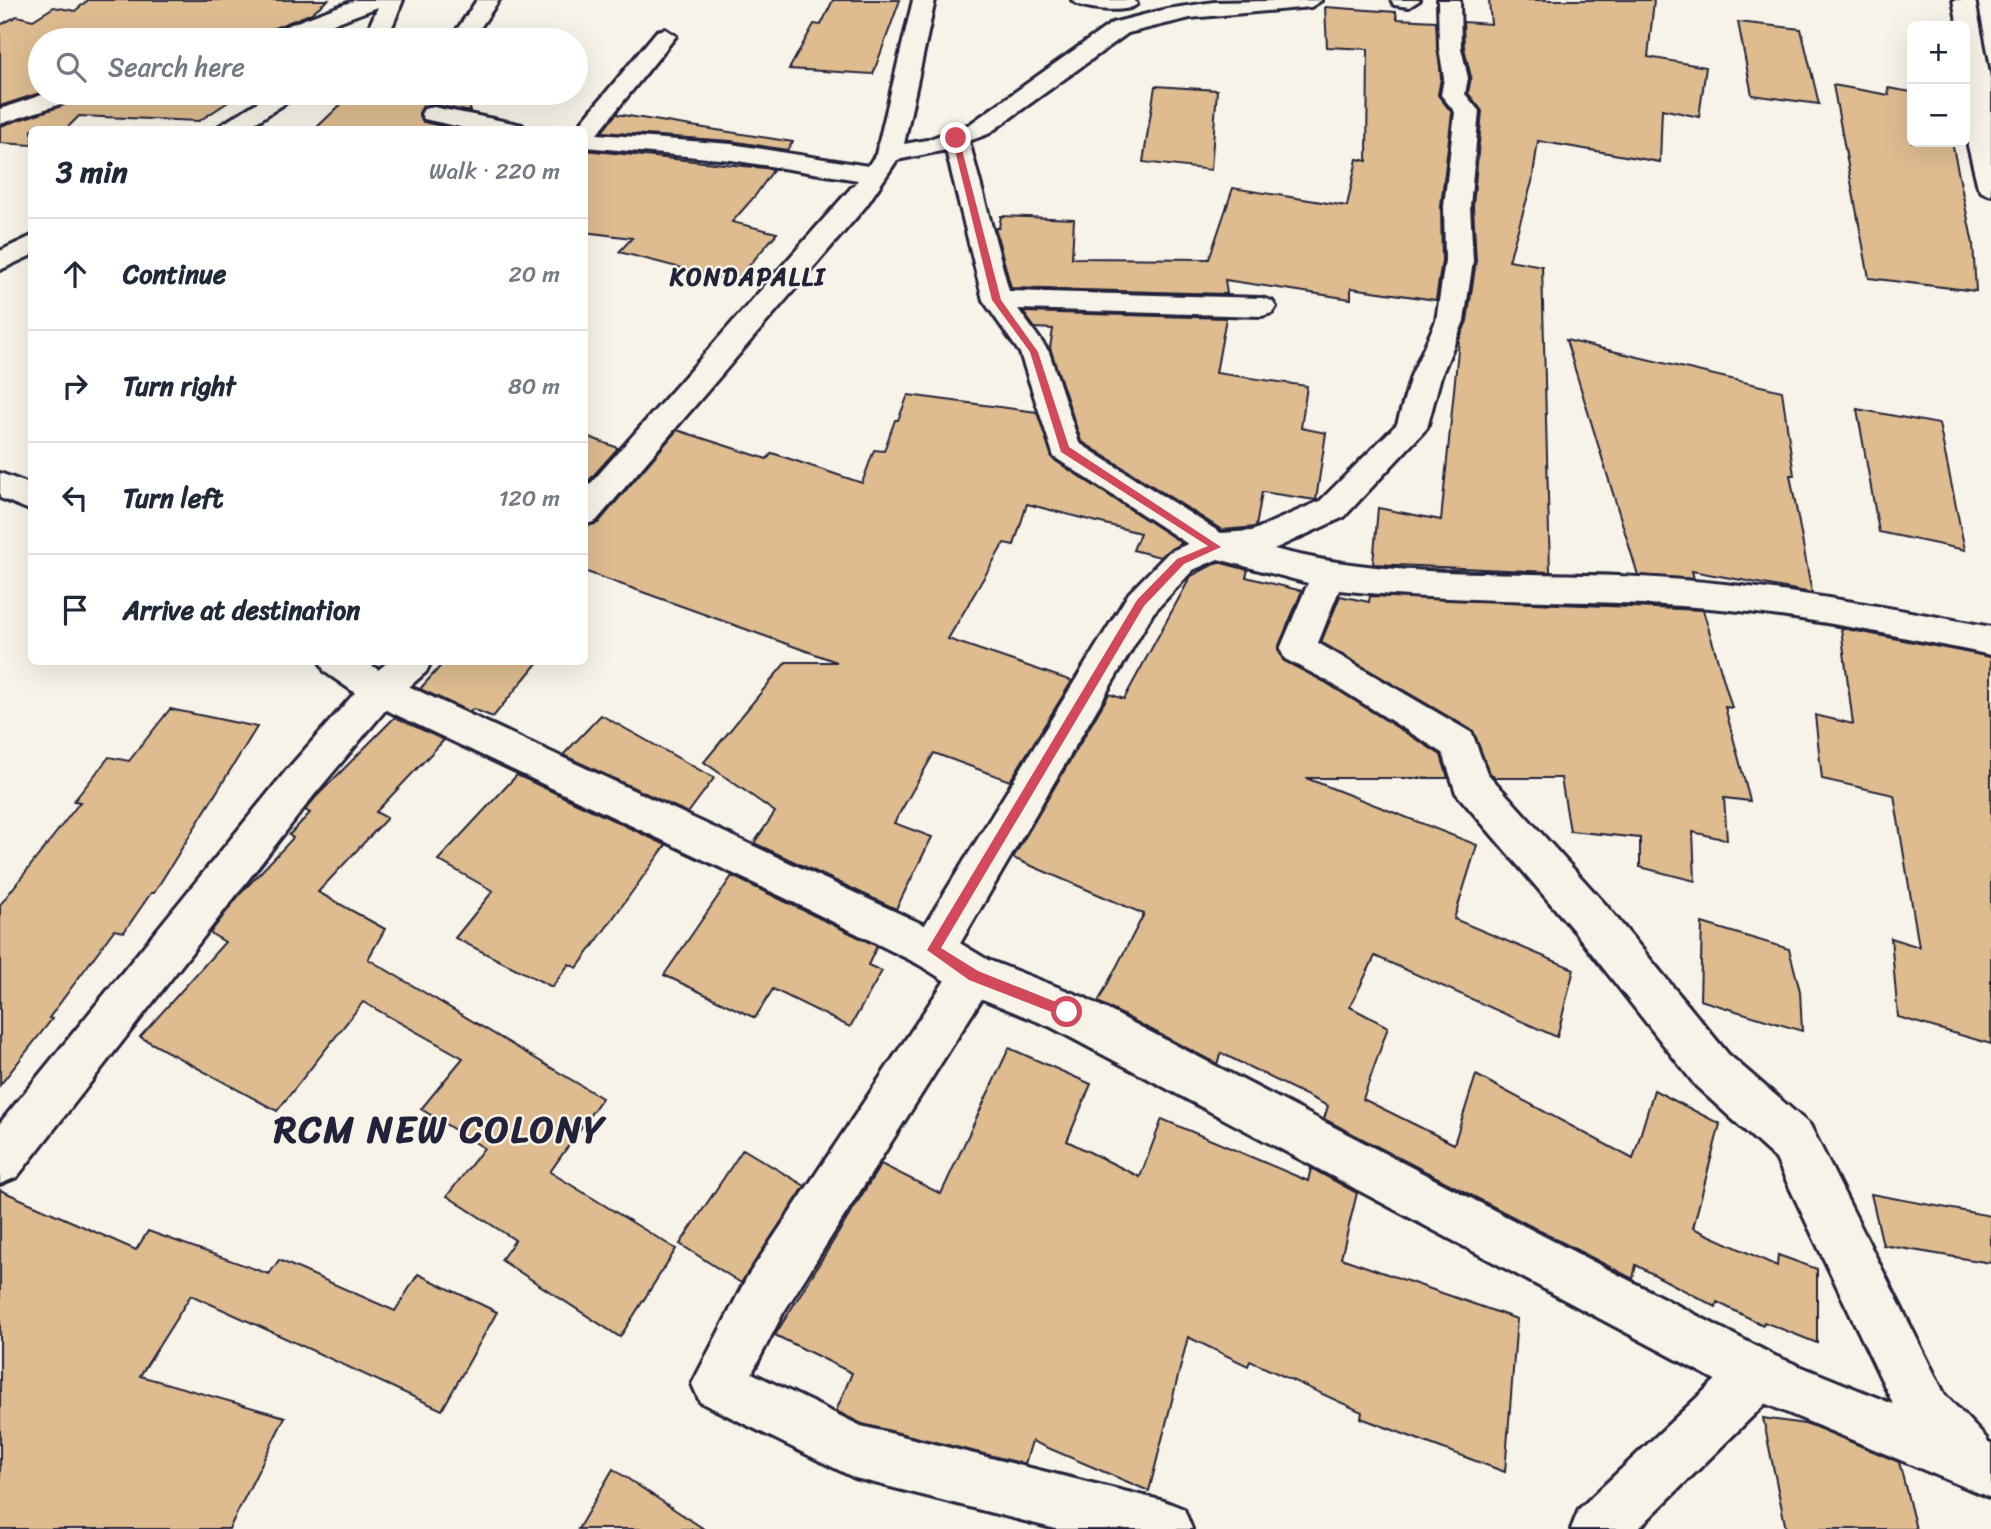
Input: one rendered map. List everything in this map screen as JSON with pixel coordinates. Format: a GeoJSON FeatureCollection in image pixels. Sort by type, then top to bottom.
{"type":"FeatureCollection","features":[{"type":"Feature","properties":{"kind":"street"},"geometry":{"type":"LineString","coordinates":[[302,28],[376,0]]}},
{"type":"Feature","properties":{"kind":"street"},"geometry":{"type":"LineString","coordinates":[[381,28],[392,0]]}},
{"type":"Feature","properties":{"kind":"street"},"geometry":{"type":"LineString","coordinates":[[469,28],[488,0]]}},
{"type":"Feature","properties":{"kind":"street"},"geometry":{"type":"LineString","coordinates":[[588,508],[848,211],[881,165],[923,0]]}},
{"type":"Feature","properties":{"kind":"street"},"geometry":{"type":"LineString","coordinates":[[1083,0],[1129,2],[1120,28]]}},
{"type":"Feature","properties":{"kind":"street"},"geometry":{"type":"LineString","coordinates":[[588,140],[881,165],[979,129],[1120,28],[1143,20],[1210,8],[1311,0]]}},
{"type":"Feature","properties":{"kind":"street"},"geometry":{"type":"LineString","coordinates":[[1402,0],[1409,0]]}},
{"type":"Feature","properties":{"kind":"street"},"geometry":{"type":"LineString","coordinates":[[933,950],[1141,603],[1181,561],[1216,547],[1256,543],[1332,509],[1411,428],[1426,376],[1450,321],[1459,261],[1457,206],[1467,111],[1453,95],[1456,78],[1450,48],[1449,0]]}},
{"type":"Feature","properties":{"kind":"street"},"geometry":{"type":"LineString","coordinates":[[1964,0],[1985,84],[1980,146],[1991,187]]}},
{"type":"Feature","properties":{"kind":"street"},"geometry":{"type":"LineString","coordinates":[[588,129],[665,36]]}},
{"type":"Feature","properties":{"kind":"street"},"geometry":{"type":"LineString","coordinates":[[0,117],[36,105]]}},
{"type":"Feature","properties":{"kind":"street"},"geometry":{"type":"LineString","coordinates":[[232,126],[268,105]]}},
{"type":"Feature","properties":{"kind":"street"},"geometry":{"type":"LineString","coordinates":[[431,112],[495,126]]}},
{"type":"Feature","properties":{"kind":"street"},"geometry":{"type":"LineString","coordinates":[[956,138],[996,300],[1034,352],[1065,449],[1216,547],[1328,576],[1402,584],[1618,589],[1711,595],[1829,609],[1991,641]]}},
{"type":"Feature","properties":{"kind":"street"},"geometry":{"type":"LineString","coordinates":[[0,262],[28,246]]}},
{"type":"Feature","properties":{"kind":"street"},"geometry":{"type":"LineString","coordinates":[[996,300],[1262,307]]}},
{"type":"Feature","properties":{"kind":"street"},"geometry":{"type":"LineString","coordinates":[[0,485],[28,497]]}},
{"type":"Feature","properties":{"kind":"street"},"geometry":{"type":"LineString","coordinates":[[1328,576],[1298,649],[1339,670],[1459,744],[1470,781],[1590,918],[1713,1070],[1793,1142],[1926,1415],[1982,1468]]}},
{"type":"Feature","properties":{"kind":"street"},"geometry":{"type":"LineString","coordinates":[[342,665],[380,690],[933,950],[973,975],[1067,1012],[1758,1375],[1982,1468]]}},
{"type":"Feature","properties":{"kind":"street"},"geometry":{"type":"LineString","coordinates":[[0,1160],[300,783],[380,690],[409,665]]}},
{"type":"Feature","properties":{"kind":"street"},"geometry":{"type":"LineString","coordinates":[[973,975],[765,1294],[718,1384],[855,1451],[1164,1529]]}},
{"type":"Feature","properties":{"kind":"street"},"geometry":{"type":"LineString","coordinates":[[1599,1529],[1758,1375]]}},
{"type":"Feature","properties":{"kind":"building"},"geometry":{"type":"Polygon","coordinates":[[[88,0],[328,0],[310,14],[274,28],[28,28],[28,97],[0,106],[0,25],[17,16],[33,20],[54,7],[75,11],[88,0]]]}},
{"type":"Feature","properties":{"kind":"building"},"geometry":{"type":"Polygon","coordinates":[[[833,0],[900,0],[873,74],[789,69],[814,24],[821,25],[833,0]]]}},
{"type":"Feature","properties":{"kind":"building"},"geometry":{"type":"Polygon","coordinates":[[[1489,0],[1654,0],[1648,57],[1706,67],[1699,117],[1662,109],[1660,162],[1538,141],[1532,182],[1509,260],[1542,266],[1550,572],[1373,564],[1378,508],[1441,520],[1459,340],[1467,321],[1476,261],[1473,206],[1482,111],[1468,93],[1471,77],[1464,48],[1463,22],[1491,24],[1489,0]]]}},
{"type":"Feature","properties":{"kind":"building"},"geometry":{"type":"Polygon","coordinates":[[[1325,7],[1396,12],[1397,19],[1436,21],[1441,78],[1438,95],[1452,113],[1441,206],[1442,261],[1436,300],[1351,288],[1351,299],[1225,280],[1227,294],[1011,288],[995,228],[999,228],[1001,216],[1074,219],[1072,258],[1209,259],[1233,188],[1347,206],[1357,159],[1367,161],[1368,49],[1327,47],[1325,7]]]}},
{"type":"Feature","properties":{"kind":"building"},"geometry":{"type":"Polygon","coordinates":[[[1738,22],[1801,29],[1819,104],[1752,95],[1738,22]]]}},
{"type":"Feature","properties":{"kind":"building"},"geometry":{"type":"Polygon","coordinates":[[[1833,85],[1889,95],[1888,88],[1907,91],[1907,147],[1953,147],[1973,244],[1976,291],[1869,278],[1833,85]]]}},
{"type":"Feature","properties":{"kind":"building"},"geometry":{"type":"Polygon","coordinates":[[[1155,86],[1217,90],[1211,170],[1143,162],[1155,86]]]}},
{"type":"Feature","properties":{"kind":"building"},"geometry":{"type":"Polygon","coordinates":[[[65,105],[224,105],[199,121],[79,116],[69,126],[28,126],[28,145],[0,143],[0,126],[65,105]]]}},
{"type":"Feature","properties":{"kind":"building"},"geometry":{"type":"Polygon","coordinates":[[[340,105],[428,105],[423,106],[419,113],[423,122],[442,126],[318,126],[340,105]]]}},
{"type":"Feature","properties":{"kind":"building"},"geometry":{"type":"Polygon","coordinates":[[[437,105],[470,105],[470,112],[437,105]]]}},
{"type":"Feature","properties":{"kind":"building"},"geometry":{"type":"Polygon","coordinates":[[[616,114],[793,142],[787,150],[731,141],[602,132],[616,114]]]}},
{"type":"Feature","properties":{"kind":"building"},"geometry":{"type":"Polygon","coordinates":[[[588,150],[774,169],[732,222],[777,233],[735,282],[619,252],[632,238],[588,232],[588,150]]]}},
{"type":"Feature","properties":{"kind":"building"},"geometry":{"type":"Polygon","coordinates":[[[1023,312],[1226,318],[1216,373],[1307,386],[1301,428],[1326,433],[1316,500],[1262,492],[1256,527],[1222,530],[1081,441],[1050,348],[1053,329],[1035,328],[1023,312]]]}},
{"type":"Feature","properties":{"kind":"building"},"geometry":{"type":"Polygon","coordinates":[[[1566,340],[1782,391],[1794,475],[1790,475],[1812,593],[1692,571],[1694,579],[1638,575],[1566,340]]]}},
{"type":"Feature","properties":{"kind":"building"},"geometry":{"type":"Polygon","coordinates":[[[908,395],[1037,412],[1053,459],[1182,543],[1160,557],[1133,550],[1140,533],[1027,504],[1014,545],[1004,543],[948,639],[1072,681],[1010,781],[934,753],[894,823],[932,837],[896,909],[754,843],[775,812],[704,762],[786,662],[837,662],[588,572],[588,526],[598,523],[677,430],[767,459],[772,453],[862,483],[874,450],[884,451],[895,420],[898,420],[908,395]]]}},
{"type":"Feature","properties":{"kind":"building"},"geometry":{"type":"Polygon","coordinates":[[[1857,409],[1939,424],[1965,550],[1879,532],[1857,409]]]}},
{"type":"Feature","properties":{"kind":"building"},"geometry":{"type":"Polygon","coordinates":[[[588,437],[618,448],[588,482],[588,437]]]}},
{"type":"Feature","properties":{"kind":"building"},"geometry":{"type":"Polygon","coordinates":[[[1218,562],[1248,570],[1246,577],[1302,591],[1278,648],[1283,660],[1325,682],[1441,755],[1448,778],[1306,778],[1477,845],[1454,919],[1574,969],[1557,1037],[1375,956],[1350,1007],[1388,1027],[1363,1099],[1454,1144],[1476,1075],[1633,1159],[1654,1090],[1720,1124],[1693,1228],[1777,1266],[1778,1255],[1817,1269],[1817,1343],[1764,1322],[1763,1325],[1717,1302],[1716,1307],[1636,1265],[1633,1279],[1324,1119],[1328,1106],[1221,1053],[1217,1064],[1098,1002],[1144,914],[1013,858],[1109,694],[1124,699],[1191,576],[1218,562]]]}},
{"type":"Feature","properties":{"kind":"building"},"geometry":{"type":"Polygon","coordinates":[[[1340,596],[1369,602],[1370,596],[1703,610],[1732,708],[1725,707],[1750,801],[1724,798],[1727,840],[1693,832],[1695,881],[1640,867],[1640,838],[1570,831],[1561,778],[1495,778],[1489,772],[1473,731],[1321,642],[1340,596]]]}},
{"type":"Feature","properties":{"kind":"building"},"geometry":{"type":"Polygon","coordinates":[[[1841,628],[1991,657],[1991,1044],[1898,1017],[1891,938],[1919,947],[1894,795],[1822,779],[1815,715],[1853,724],[1841,628]]]}},
{"type":"Feature","properties":{"kind":"building"},"geometry":{"type":"Polygon","coordinates":[[[441,665],[536,665],[493,717],[473,709],[470,712],[420,689],[441,665]]]}},
{"type":"Feature","properties":{"kind":"building"},"geometry":{"type":"Polygon","coordinates":[[[170,709],[257,727],[154,893],[151,893],[124,932],[114,930],[49,1018],[52,1019],[0,1085],[0,905],[80,802],[74,801],[109,757],[129,761],[170,709]]]}},
{"type":"Feature","properties":{"kind":"building"},"geometry":{"type":"Polygon","coordinates":[[[601,715],[714,778],[688,813],[563,755],[601,715]]]}},
{"type":"Feature","properties":{"kind":"building"},"geometry":{"type":"Polygon","coordinates":[[[395,717],[444,740],[376,812],[387,818],[318,892],[385,929],[368,959],[602,1098],[550,1172],[676,1249],[620,1337],[501,1260],[515,1240],[447,1196],[484,1148],[421,1109],[463,1058],[363,1002],[277,1111],[140,1037],[225,942],[210,933],[241,893],[293,838],[289,835],[310,813],[305,810],[395,717]]]}},
{"type":"Feature","properties":{"kind":"building"},"geometry":{"type":"Polygon","coordinates":[[[517,775],[666,845],[577,968],[569,964],[552,987],[455,938],[493,891],[438,860],[517,775]]]}},
{"type":"Feature","properties":{"kind":"building"},"geometry":{"type":"Polygon","coordinates":[[[732,876],[877,946],[868,965],[882,971],[850,1027],[773,989],[755,1018],[664,975],[732,876]]]}},
{"type":"Feature","properties":{"kind":"building"},"geometry":{"type":"Polygon","coordinates":[[[1702,923],[1789,949],[1800,991],[1802,1031],[1700,1000],[1702,923]]]}},
{"type":"Feature","properties":{"kind":"building"},"geometry":{"type":"Polygon","coordinates":[[[1009,1048],[1091,1084],[1067,1141],[1140,1177],[1162,1119],[1308,1181],[1311,1168],[1357,1193],[1341,1258],[1517,1319],[1505,1472],[1361,1418],[1362,1412],[1250,1361],[1248,1366],[1188,1337],[1149,1491],[1032,1441],[1025,1464],[862,1424],[836,1411],[852,1373],[775,1335],[881,1164],[941,1194],[1009,1048]]]}},
{"type":"Feature","properties":{"kind":"building"},"geometry":{"type":"Polygon","coordinates":[[[743,1149],[805,1186],[741,1283],[680,1244],[743,1149]]]}},
{"type":"Feature","properties":{"kind":"building"},"geometry":{"type":"Polygon","coordinates":[[[0,1190],[136,1250],[148,1231],[269,1274],[279,1260],[395,1311],[418,1274],[497,1312],[442,1410],[191,1295],[140,1376],[285,1417],[229,1529],[0,1529],[0,1190]]]}},
{"type":"Feature","properties":{"kind":"building"},"geometry":{"type":"Polygon","coordinates":[[[1871,1194],[1991,1216],[1991,1263],[1883,1245],[1871,1194]]]}},
{"type":"Feature","properties":{"kind":"building"},"geometry":{"type":"Polygon","coordinates":[[[1763,1418],[1811,1425],[1899,1462],[1916,1529],[1786,1529],[1763,1418]]]}},
{"type":"Feature","properties":{"kind":"building"},"geometry":{"type":"Polygon","coordinates":[[[613,1469],[704,1529],[578,1529],[613,1469]]]}},
{"type":"Feature","properties":{"kind":"district","name":"KONDAPALLI"},"geometry":{"type":"Point","coordinates":[748,277]}},
{"type":"Feature","properties":{"kind":"district","name":"RCM NEW COLONY"},"geometry":{"type":"Point","coordinates":[440,1129]}},
{"type":"Feature","properties":{"kind":"route"},"geometry":{"type":"LineString","coordinates":[[956,138],[996,300],[1034,352],[1065,449],[1216,547],[1181,561],[1141,603],[933,950],[973,975],[1067,1012]]}}]}
